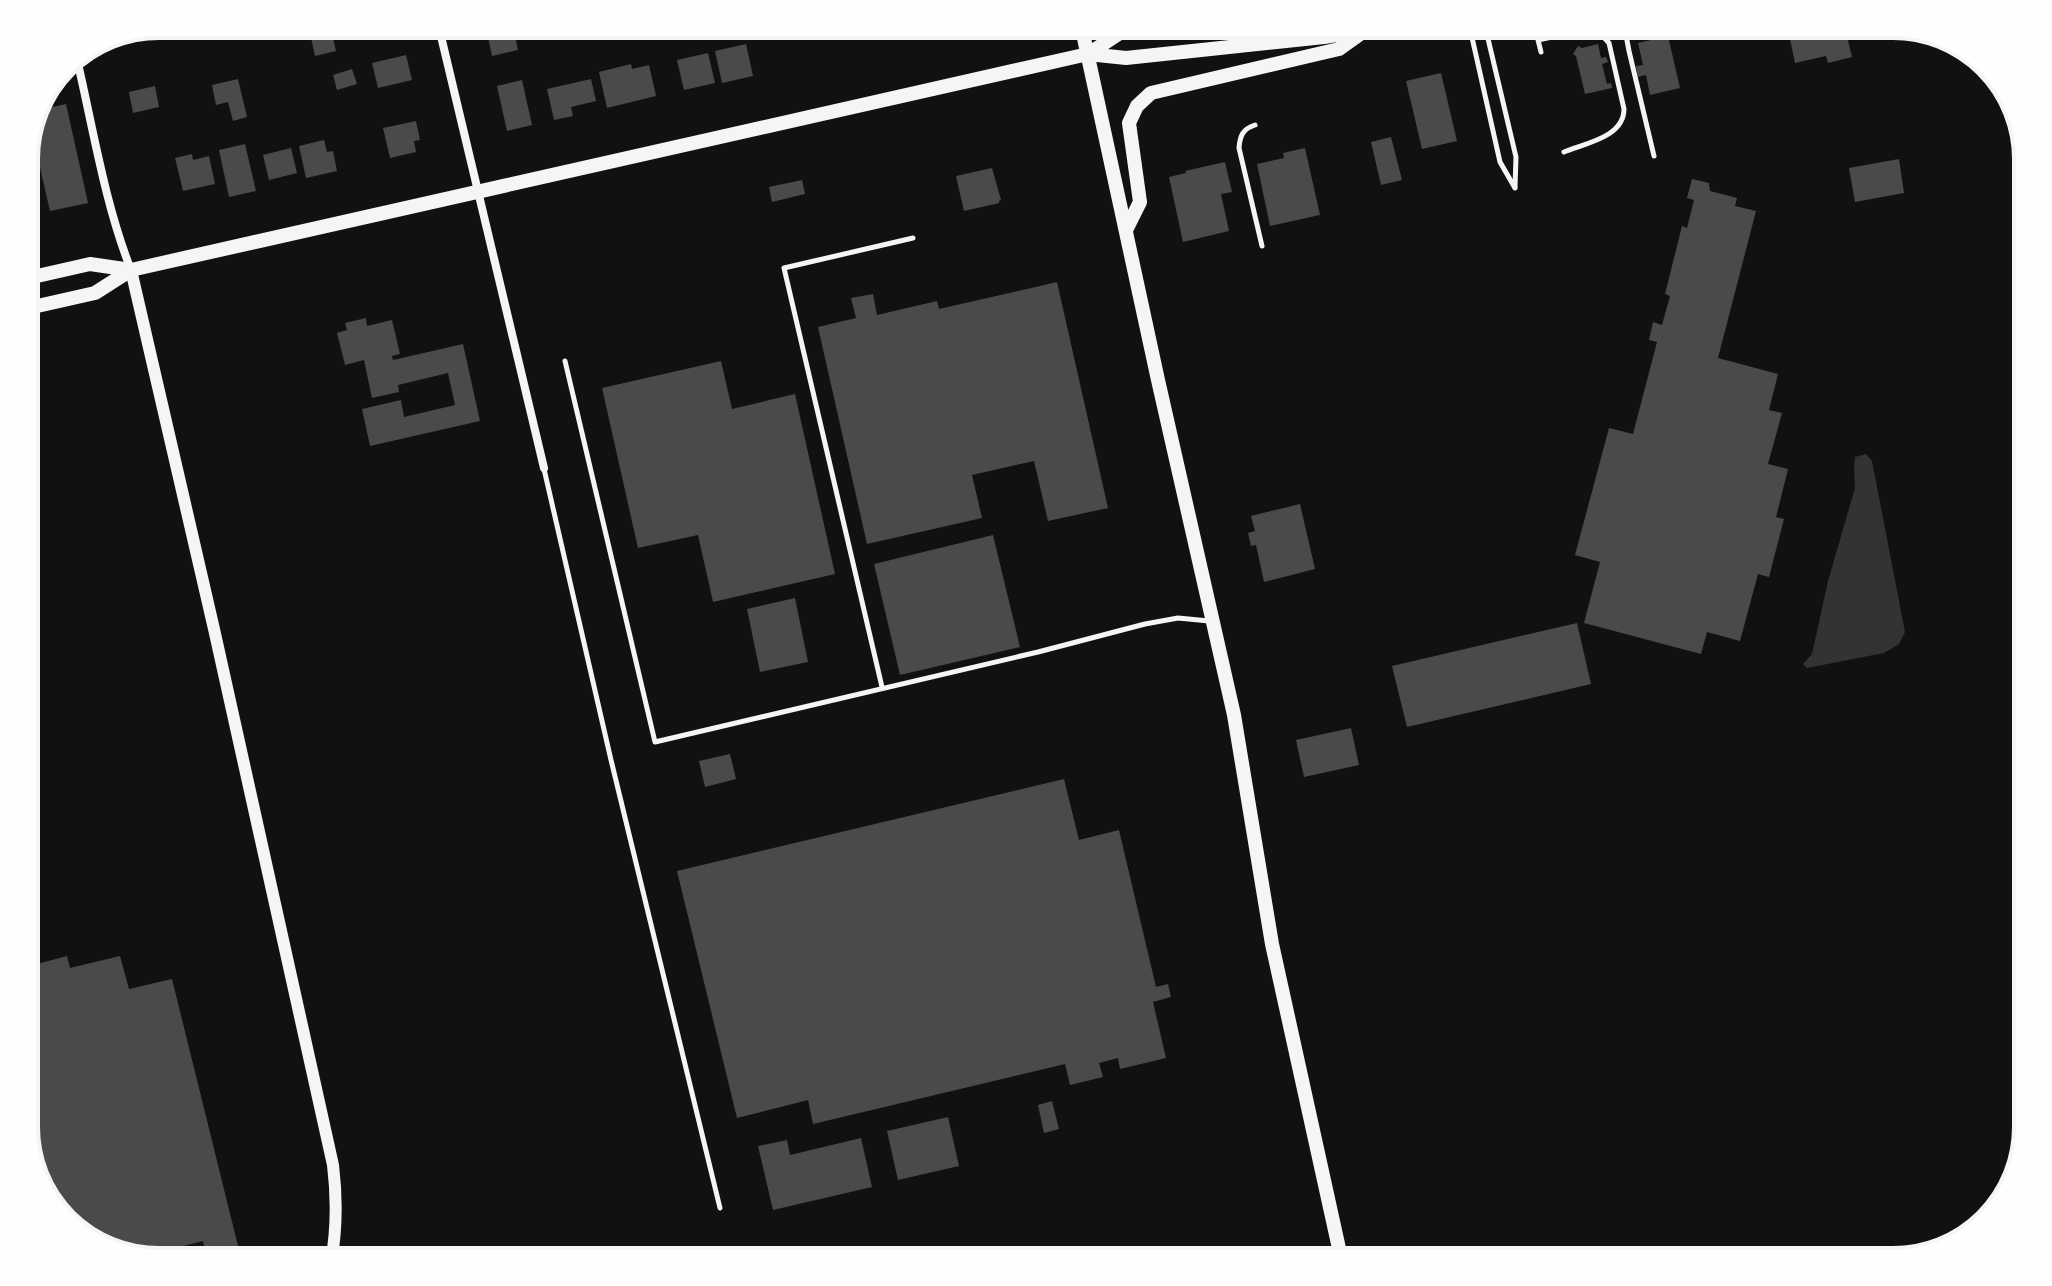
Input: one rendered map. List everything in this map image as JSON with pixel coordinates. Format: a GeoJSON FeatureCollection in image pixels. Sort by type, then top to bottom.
{"type":"FeatureCollection","features":[{"type":"Feature","properties":{"kind":"main road"},"geometry":{"type":"LineString","coordinates":[[1084,38],[1214,621],[1238,735],[1272,944],[1339,1248]]}},
{"type":"Feature","properties":{"kind":"main road"},"geometry":{"type":"LineString","coordinates":[[1088,54],[1112,38]]}},
{"type":"Feature","properties":{"kind":"main road"},"geometry":{"type":"LineString","coordinates":[[38,306],[95,293],[131,270],[1088,54],[1126,58],[1309,38]]}},
{"type":"Feature","properties":{"kind":"main road"},"geometry":{"type":"LineString","coordinates":[[1126,230],[1140,202],[1129,123],[1137,106],[1151,93],[1339,49],[1355,38]]}},
{"type":"Feature","properties":{"kind":"main road"},"geometry":{"type":"LineString","coordinates":[[38,276],[90,264],[131,270]]}},
{"type":"Feature","properties":{"kind":"street"},"geometry":{"type":"LineString","coordinates":[[441,38],[544,468]]}},
{"type":"Feature","properties":{"kind":"street"},"geometry":{"type":"LineString","coordinates":[[79,68],[110,207],[131,270],[333,1165],[337,1193],[333,1248]]}},
{"type":"Feature","properties":{"kind":"lane"},"geometry":{"type":"LineString","coordinates":[[1472,38],[1500,162],[1515,188],[1516,157],[1488,38]]}},
{"type":"Feature","properties":{"kind":"lane"},"geometry":{"type":"LineString","coordinates":[[1541,52],[1538,40],[1547,38]]}},
{"type":"Feature","properties":{"kind":"lane"},"geometry":{"type":"LineString","coordinates":[[1564,152],[1608,135],[1621,124],[1624,109],[1609,43],[1604,38]]}},
{"type":"Feature","properties":{"kind":"lane"},"geometry":{"type":"LineString","coordinates":[[1627,38],[1654,156]]}},
{"type":"Feature","properties":{"kind":"lane"},"geometry":{"type":"LineString","coordinates":[[1255,125],[1241,133],[1239,148],[1262,246]]}},
{"type":"Feature","properties":{"kind":"lane"},"geometry":{"type":"LineString","coordinates":[[882,687],[784,268],[913,238]]}},
{"type":"Feature","properties":{"kind":"lane"},"geometry":{"type":"LineString","coordinates":[[565,361],[655,742],[1145,624],[1178,618],[1214,621]]}},
{"type":"Feature","properties":{"kind":"lane"},"geometry":{"type":"LineString","coordinates":[[544,468],[720,1208]]}},
{"type":"Feature","properties":{"kind":"lane"},"geometry":{"type":"LineString","coordinates":[[1337,1248],[1338,1243]]}},
{"type":"Feature","properties":{"kind":"shaded area"},"geometry":{"type":"Polygon","coordinates":[[[1866,454],[1872,461],[1905,632],[1899,644],[1884,653],[1807,668],[1803,664],[1812,654],[1828,581],[1855,488],[1855,457],[1866,454]]]}},
{"type":"Feature","properties":{"kind":"building"},"geometry":{"type":"Polygon","coordinates":[[[311,38],[333,38],[336,51],[315,56],[311,38]]]}},
{"type":"Feature","properties":{"kind":"building"},"geometry":{"type":"Polygon","coordinates":[[[488,38],[515,38],[518,50],[492,56],[488,38]]]}},
{"type":"Feature","properties":{"kind":"building"},"geometry":{"type":"Polygon","coordinates":[[[1668,38],[1680,88],[1650,95],[1646,75],[1638,77],[1636,66],[1643,65],[1638,43],[1668,38]]]}},
{"type":"Feature","properties":{"kind":"building"},"geometry":{"type":"Polygon","coordinates":[[[1790,38],[1847,38],[1852,57],[1828,63],[1826,56],[1795,63],[1790,38]]]}},
{"type":"Feature","properties":{"kind":"building"},"geometry":{"type":"Polygon","coordinates":[[[746,44],[753,76],[722,83],[715,51],[746,44]]]}},
{"type":"Feature","properties":{"kind":"building"},"geometry":{"type":"Polygon","coordinates":[[[1598,44],[1601,58],[1606,57],[1608,62],[1602,64],[1607,84],[1611,83],[1612,88],[1585,94],[1573,54],[1578,46],[1598,44]]]}},
{"type":"Feature","properties":{"kind":"building"},"geometry":{"type":"Polygon","coordinates":[[[708,53],[715,83],[684,90],[677,60],[708,53]]]}},
{"type":"Feature","properties":{"kind":"building"},"geometry":{"type":"Polygon","coordinates":[[[406,55],[412,80],[378,88],[372,63],[406,55]]]}},
{"type":"Feature","properties":{"kind":"building"},"geometry":{"type":"Polygon","coordinates":[[[631,64],[632,69],[649,65],[656,96],[607,108],[599,72],[631,64]]]}},
{"type":"Feature","properties":{"kind":"building"},"geometry":{"type":"Polygon","coordinates":[[[352,69],[357,84],[337,90],[333,75],[352,69]]]}},
{"type":"Feature","properties":{"kind":"building"},"geometry":{"type":"Polygon","coordinates":[[[1441,73],[1457,141],[1422,149],[1406,81],[1441,73]]]}},
{"type":"Feature","properties":{"kind":"building"},"geometry":{"type":"Polygon","coordinates":[[[238,79],[247,117],[233,121],[228,102],[216,105],[212,85],[238,79]]]}},
{"type":"Feature","properties":{"kind":"building"},"geometry":{"type":"Polygon","coordinates":[[[591,79],[596,101],[571,107],[573,116],[554,120],[547,89],[591,79]]]}},
{"type":"Feature","properties":{"kind":"building"},"geometry":{"type":"Polygon","coordinates":[[[522,80],[532,125],[507,131],[497,86],[522,80]]]}},
{"type":"Feature","properties":{"kind":"building"},"geometry":{"type":"Polygon","coordinates":[[[155,86],[159,107],[133,113],[129,92],[155,86]]]}},
{"type":"Feature","properties":{"kind":"building"},"geometry":{"type":"Polygon","coordinates":[[[66,104],[88,203],[50,211],[38,159],[42,128],[50,108],[66,104]]]}},
{"type":"Feature","properties":{"kind":"building"},"geometry":{"type":"Polygon","coordinates":[[[416,121],[420,140],[414,141],[416,152],[390,158],[383,128],[416,121]]]}},
{"type":"Feature","properties":{"kind":"building"},"geometry":{"type":"Polygon","coordinates":[[[1391,137],[1402,180],[1381,185],[1371,142],[1391,137]]]}},
{"type":"Feature","properties":{"kind":"building"},"geometry":{"type":"Polygon","coordinates":[[[324,140],[327,152],[333,151],[337,171],[306,178],[299,146],[324,140]]]}},
{"type":"Feature","properties":{"kind":"building"},"geometry":{"type":"Polygon","coordinates":[[[245,144],[256,191],[229,197],[219,150],[245,144]]]}},
{"type":"Feature","properties":{"kind":"building"},"geometry":{"type":"Polygon","coordinates":[[[291,148],[297,173],[269,180],[263,155],[291,148]]]}},
{"type":"Feature","properties":{"kind":"building"},"geometry":{"type":"Polygon","coordinates":[[[1305,148],[1320,215],[1270,226],[1257,164],[1284,158],[1283,153],[1305,148]]]}},
{"type":"Feature","properties":{"kind":"building"},"geometry":{"type":"Polygon","coordinates":[[[192,154],[193,160],[209,156],[215,184],[183,191],[175,158],[192,154]]]}},
{"type":"Feature","properties":{"kind":"building"},"geometry":{"type":"Polygon","coordinates":[[[1899,159],[1904,193],[1855,202],[1849,168],[1899,159]]]}},
{"type":"Feature","properties":{"kind":"building"},"geometry":{"type":"Polygon","coordinates":[[[1225,162],[1232,192],[1221,194],[1229,231],[1183,242],[1169,177],[1225,162]]]}},
{"type":"Feature","properties":{"kind":"building"},"geometry":{"type":"Polygon","coordinates":[[[992,168],[1001,200],[964,211],[956,176],[992,168]]]}},
{"type":"Feature","properties":{"kind":"building"},"geometry":{"type":"Polygon","coordinates":[[[1692,179],[1709,183],[1710,191],[1737,198],[1735,206],[1756,211],[1718,358],[1778,374],[1769,410],[1782,413],[1768,464],[1788,469],[1776,517],[1784,519],[1769,577],[1758,574],[1740,641],[1707,632],[1701,654],[1584,623],[1600,562],[1575,555],[1609,428],[1633,434],[1657,342],[1649,340],[1653,322],[1662,325],[1670,296],[1665,294],[1682,226],[1687,228],[1694,200],[1687,198],[1692,179]]]}},
{"type":"Feature","properties":{"kind":"building"},"geometry":{"type":"Polygon","coordinates":[[[802,180],[805,194],[772,202],[769,187],[802,180]]]}},
{"type":"Feature","properties":{"kind":"building"},"geometry":{"type":"Polygon","coordinates":[[[1057,282],[1108,508],[1048,521],[1034,461],[972,475],[982,518],[867,544],[818,327],[856,318],[851,298],[873,294],[877,315],[937,301],[939,309],[1057,282]]]}},
{"type":"Feature","properties":{"kind":"building"},"geometry":{"type":"Polygon","coordinates":[[[366,318],[367,326],[392,320],[400,354],[392,356],[393,360],[463,344],[480,421],[370,446],[362,409],[401,400],[404,417],[455,405],[448,373],[398,385],[399,392],[372,398],[364,360],[345,365],[337,333],[347,330],[345,323],[366,318]]]}},
{"type":"Feature","properties":{"kind":"building"},"geometry":{"type":"Polygon","coordinates":[[[721,361],[732,409],[795,394],[835,574],[713,602],[698,535],[638,548],[602,388],[721,361]]]}},
{"type":"Feature","properties":{"kind":"building"},"geometry":{"type":"Polygon","coordinates":[[[1300,504],[1315,569],[1264,582],[1256,545],[1251,546],[1248,533],[1255,531],[1251,516],[1300,504]]]}},
{"type":"Feature","properties":{"kind":"building"},"geometry":{"type":"Polygon","coordinates":[[[993,535],[1020,647],[900,675],[874,564],[993,535]]]}},
{"type":"Feature","properties":{"kind":"building"},"geometry":{"type":"Polygon","coordinates":[[[795,598],[808,662],[760,672],[747,609],[795,598]]]}},
{"type":"Feature","properties":{"kind":"building"},"geometry":{"type":"Polygon","coordinates":[[[1577,623],[1591,684],[1407,727],[1392,666],[1577,623]]]}},
{"type":"Feature","properties":{"kind":"building"},"geometry":{"type":"Polygon","coordinates":[[[1351,728],[1359,765],[1304,777],[1296,740],[1351,728]]]}},
{"type":"Feature","properties":{"kind":"building"},"geometry":{"type":"Polygon","coordinates":[[[730,754],[736,779],[705,787],[699,761],[730,754]]]}},
{"type":"Feature","properties":{"kind":"building"},"geometry":{"type":"Polygon","coordinates":[[[1064,779],[1079,840],[1119,830],[1156,987],[1168,984],[1171,997],[1153,1002],[1166,1058],[1120,1069],[1118,1058],[1099,1063],[1103,1077],[1070,1085],[1065,1064],[813,1124],[808,1100],[737,1118],[677,871],[1064,779]]]}},
{"type":"Feature","properties":{"kind":"building"},"geometry":{"type":"Polygon","coordinates":[[[67,956],[70,968],[120,956],[129,989],[172,979],[239,1248],[205,1248],[203,1241],[176,1248],[128,1244],[92,1228],[68,1207],[54,1188],[42,1158],[38,1135],[38,964],[67,956]]]}},
{"type":"Feature","properties":{"kind":"building"},"geometry":{"type":"Polygon","coordinates":[[[1052,1101],[1059,1129],[1044,1133],[1038,1105],[1052,1101]]]}},
{"type":"Feature","properties":{"kind":"building"},"geometry":{"type":"Polygon","coordinates":[[[948,1117],[959,1166],[898,1180],[887,1131],[948,1117]]]}},
{"type":"Feature","properties":{"kind":"building"},"geometry":{"type":"Polygon","coordinates":[[[861,1138],[872,1187],[773,1210],[758,1146],[787,1140],[790,1155],[861,1138]]]}}]}
